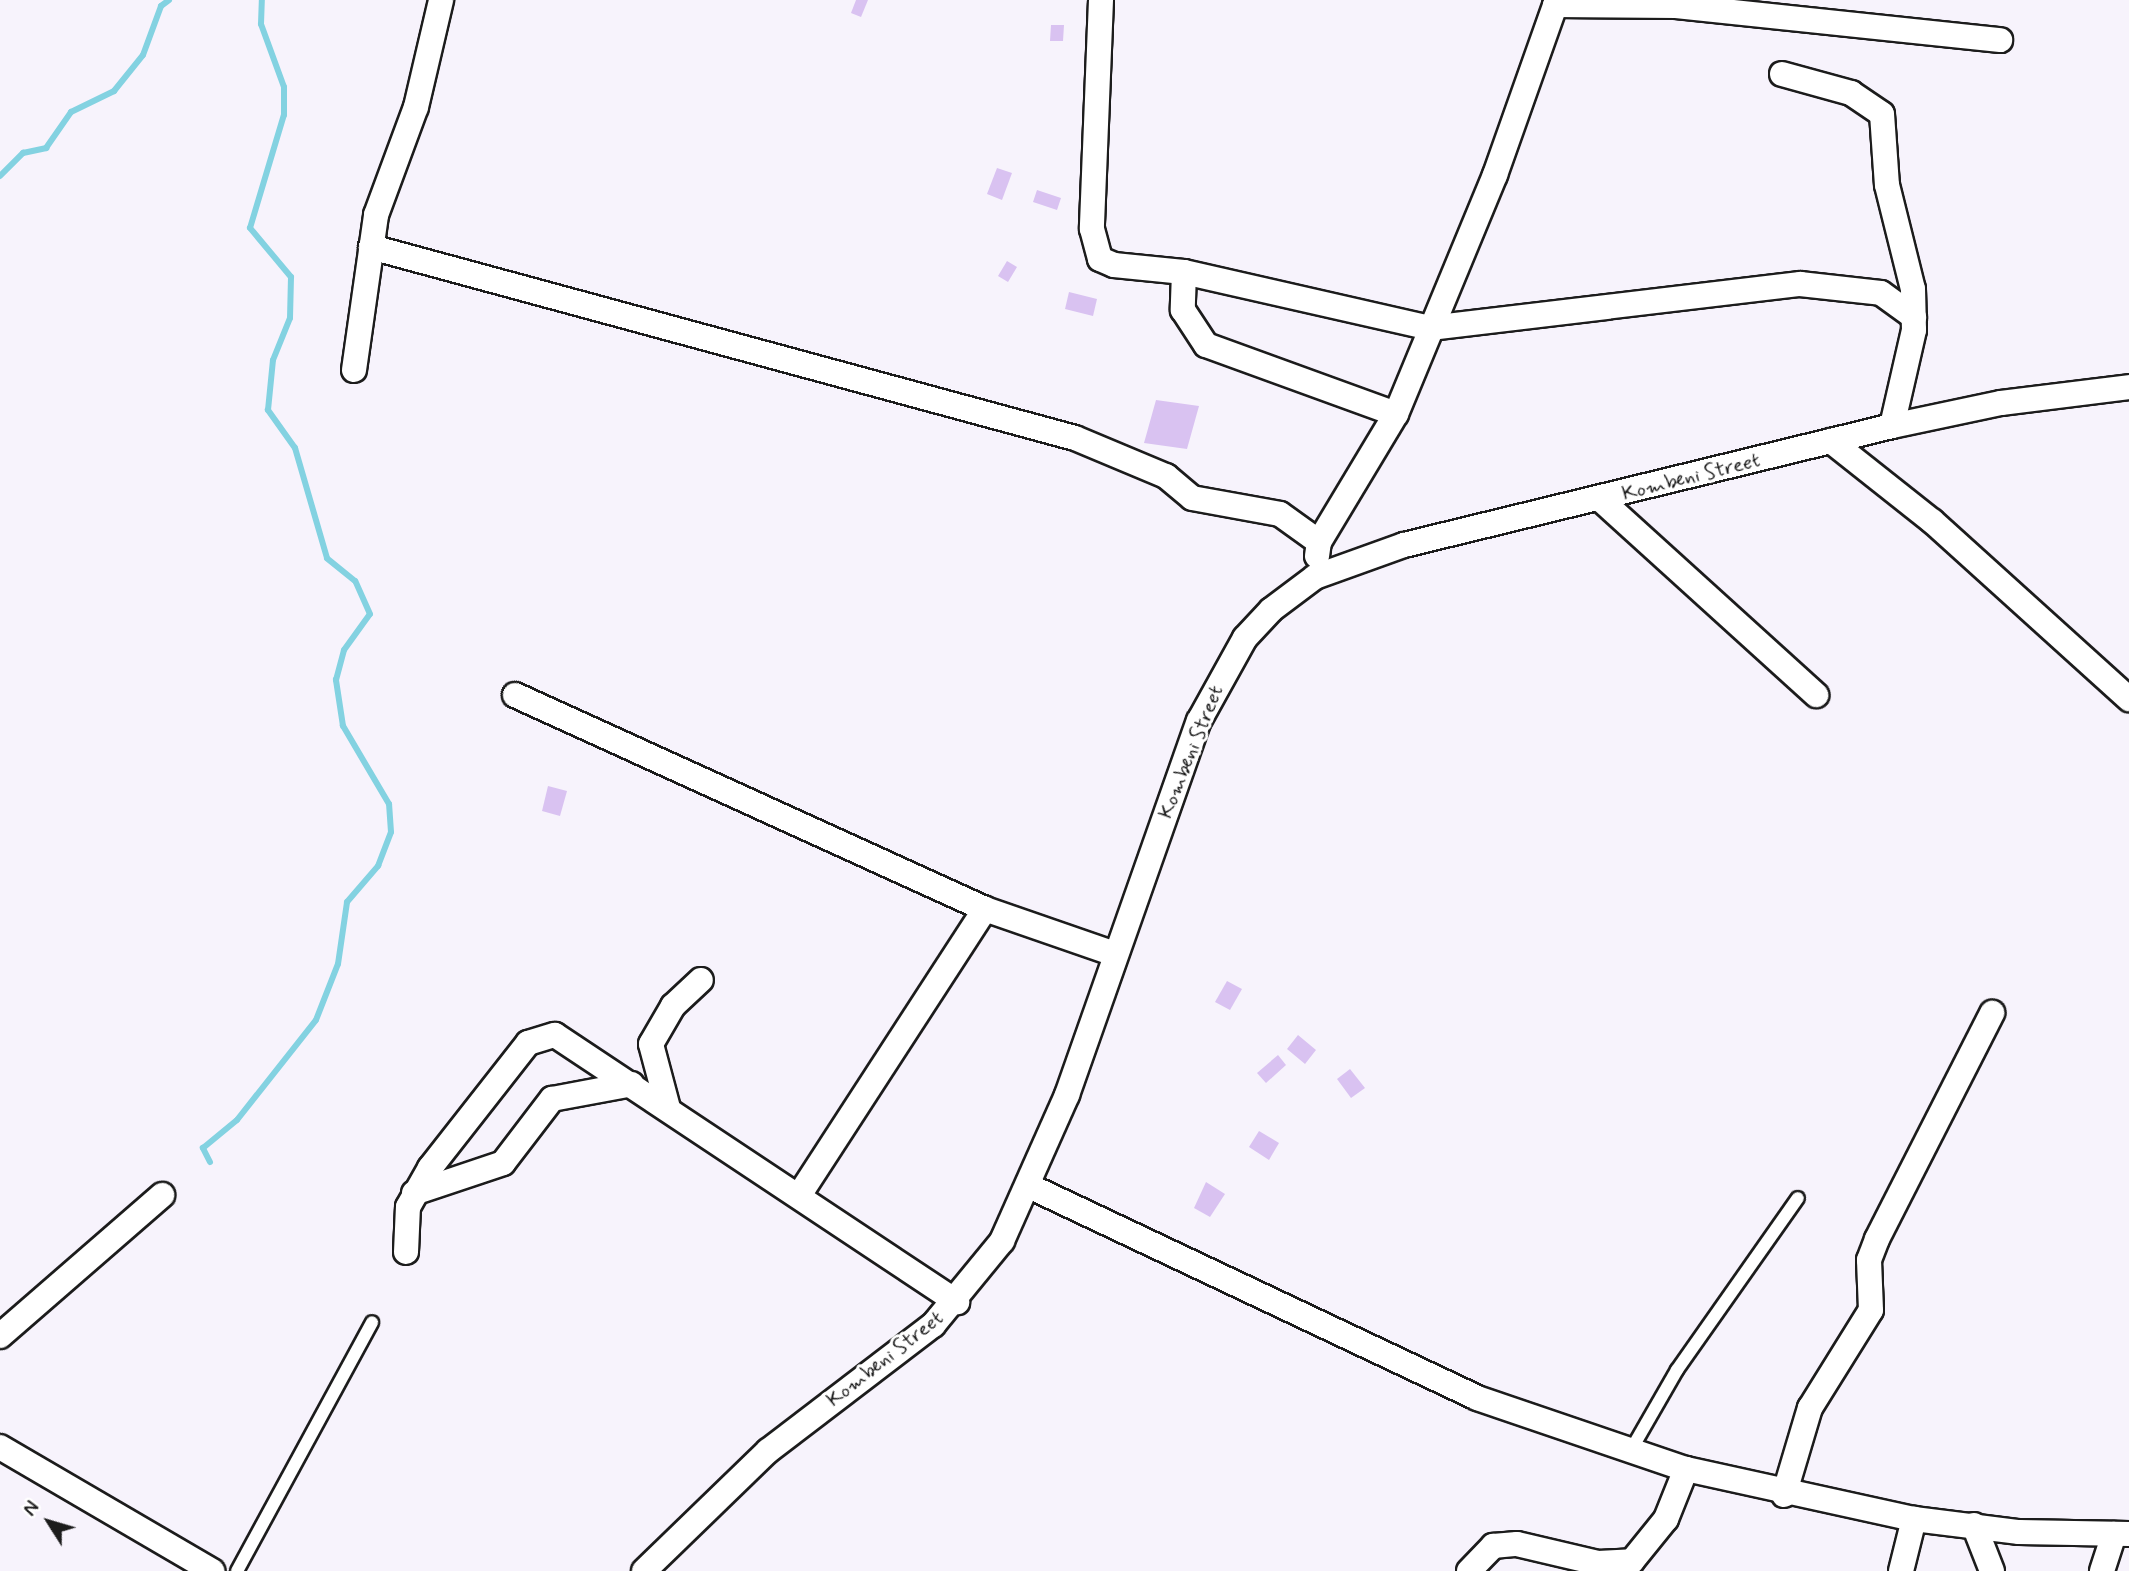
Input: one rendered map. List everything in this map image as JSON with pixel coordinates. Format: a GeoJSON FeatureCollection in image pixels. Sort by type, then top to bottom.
{"type":"FeatureCollection","features":[{"type":"Feature","properties":{"kind":"street"},"geometry":{"type":"LineString","coordinates":[[354,370],[371,247],[441,0]]}},
{"type":"Feature","properties":{"kind":"street"},"geometry":{"type":"LineString","coordinates":[[1101,0],[1093,246],[1114,265],[1184,272],[1430,328],[1800,284],[1881,293],[1914,317]]}},
{"type":"Feature","properties":{"kind":"street"},"geometry":{"type":"LineString","coordinates":[[1315,577],[1319,542],[1396,414],[1495,175],[1556,2],[1676,6],[2000,40]]}},
{"type":"Feature","properties":{"kind":"street"},"geometry":{"type":"LineString","coordinates":[[1782,74],[1851,93],[1882,114],[1887,185],[1913,289],[1914,317],[1892,426]]}},
{"type":"Feature","properties":{"kind":"street"},"geometry":{"type":"LineString","coordinates":[[371,247],[1075,439],[1166,476],[1192,498],[1280,514],[1319,542]]}},
{"type":"Feature","properties":{"kind":"street"},"geometry":{"type":"LineString","coordinates":[[1184,272],[1183,310],[1206,345],[1396,414]]}},
{"type":"Feature","properties":{"kind":"street","name":"Kombeni Street"},"geometry":{"type":"LineString","coordinates":[[644,1571],[768,1451],[957,1302],[1002,1241],[1028,1186],[1199,721],[1222,675],[1271,610],[1315,577],[1404,545],[1892,426],[2001,403],[2129,387]]}},
{"type":"Feature","properties":{"kind":"street"},"geometry":{"type":"LineString","coordinates":[[1831,441],[1932,521],[2129,699]]}},
{"type":"Feature","properties":{"kind":"street"},"geometry":{"type":"LineString","coordinates":[[1600,499],[1816,695]]}},
{"type":"Feature","properties":{"kind":"street"},"geometry":{"type":"LineString","coordinates":[[515,695],[985,909],[1115,954]]}},
{"type":"Feature","properties":{"kind":"street"},"geometry":{"type":"LineString","coordinates":[[800,1194],[985,909]]}},
{"type":"Feature","properties":{"kind":"street"},"geometry":{"type":"LineString","coordinates":[[668,1108],[651,1044],[673,1006],[701,980]]}},
{"type":"Feature","properties":{"kind":"street"},"geometry":{"type":"LineString","coordinates":[[1784,1495],[1810,1408],[1871,1310],[1869,1260],[1877,1239],[1992,1013]]}},
{"type":"Feature","properties":{"kind":"street"},"geometry":{"type":"LineString","coordinates":[[407,1252],[414,1194],[503,1071],[542,1035],[579,1046],[957,1302]]}},
{"type":"Feature","properties":{"kind":"street"},"geometry":{"type":"LineString","coordinates":[[414,1194],[503,1163],[552,1100],[632,1084]]}},
{"type":"Feature","properties":{"kind":"street"},"geometry":{"type":"LineString","coordinates":[[1028,1186],[1477,1398],[1686,1469],[1784,1495],[1914,1519],[2121,1534],[2102,1571]]}},
{"type":"Feature","properties":{"kind":"street"},"geometry":{"type":"LineString","coordinates":[[0,1336],[162,1195]]}},
{"type":"Feature","properties":{"kind":"street"},"geometry":{"type":"LineString","coordinates":[[0,1447],[212,1571]]}},
{"type":"Feature","properties":{"kind":"street"},"geometry":{"type":"LineString","coordinates":[[1469,1571],[1493,1546],[1505,1545],[1616,1566],[1632,1561],[1667,1519],[1686,1469]]}},
{"type":"Feature","properties":{"kind":"street"},"geometry":{"type":"LineString","coordinates":[[1901,1571],[1914,1519]]}},
{"type":"Feature","properties":{"kind":"street"},"geometry":{"type":"LineString","coordinates":[[1974,1525],[1992,1571]]}},
{"type":"Feature","properties":{"kind":"lane"},"geometry":{"type":"LineString","coordinates":[[1630,1450],[1677,1370],[1798,1198]]}},
{"type":"Feature","properties":{"kind":"lane"},"geometry":{"type":"LineString","coordinates":[[237,1571],[372,1322]]}},
{"type":"Feature","properties":{"kind":"building"},"geometry":{"type":"Polygon","coordinates":[[[856,0],[868,0],[861,17],[851,13],[856,0]]]}},
{"type":"Feature","properties":{"kind":"building"},"geometry":{"type":"Polygon","coordinates":[[[1051,25],[1064,25],[1063,41],[1050,41],[1051,25]]]}},
{"type":"Feature","properties":{"kind":"building"},"geometry":{"type":"Polygon","coordinates":[[[997,168],[1012,173],[1002,200],[987,194],[997,168]]]}},
{"type":"Feature","properties":{"kind":"building"},"geometry":{"type":"Polygon","coordinates":[[[1037,190],[1061,198],[1057,210],[1033,202],[1037,190]]]}},
{"type":"Feature","properties":{"kind":"building"},"geometry":{"type":"Polygon","coordinates":[[[1007,261],[1017,267],[1008,282],[998,276],[1007,261]]]}},
{"type":"Feature","properties":{"kind":"building"},"geometry":{"type":"Polygon","coordinates":[[[1069,292],[1097,299],[1093,316],[1065,309],[1069,292]]]}},
{"type":"Feature","properties":{"kind":"building"},"geometry":{"type":"Polygon","coordinates":[[[1156,400],[1199,406],[1187,449],[1144,443],[1156,400]]]}},
{"type":"Feature","properties":{"kind":"building"},"geometry":{"type":"Polygon","coordinates":[[[548,786],[567,791],[560,816],[542,811],[548,786]]]}},
{"type":"Feature","properties":{"kind":"building"},"geometry":{"type":"Polygon","coordinates":[[[1227,981],[1242,989],[1230,1010],[1215,1002],[1227,981]]]}},
{"type":"Feature","properties":{"kind":"building"},"geometry":{"type":"Polygon","coordinates":[[[1298,1035],[1316,1050],[1305,1064],[1287,1049],[1298,1035]]]}},
{"type":"Feature","properties":{"kind":"building"},"geometry":{"type":"Polygon","coordinates":[[[1278,1055],[1286,1065],[1266,1083],[1257,1073],[1278,1055]]]}},
{"type":"Feature","properties":{"kind":"building"},"geometry":{"type":"Polygon","coordinates":[[[1350,1069],[1365,1088],[1351,1098],[1337,1079],[1350,1069]]]}},
{"type":"Feature","properties":{"kind":"building"},"geometry":{"type":"Polygon","coordinates":[[[1259,1131],[1279,1143],[1269,1160],[1249,1147],[1259,1131]]]}},
{"type":"Feature","properties":{"kind":"building"},"geometry":{"type":"Polygon","coordinates":[[[1206,1182],[1225,1194],[1210,1217],[1194,1208],[1206,1182]]]}},
{"type":"Feature","properties":{"kind":"waterway"},"geometry":{"type":"LineString","coordinates":[[0,176],[23,153],[46,148],[71,112],[114,91],[143,55],[161,6],[169,0]]}},
{"type":"Feature","properties":{"kind":"waterway"},"geometry":{"type":"LineString","coordinates":[[210,1162],[203,1148],[237,1120],[316,1020],[338,964],[347,902],[378,866],[391,832],[389,804],[343,726],[336,680],[344,650],[370,614],[355,581],[327,558],[295,448],[268,410],[273,360],[290,318],[291,277],[250,228],[284,115],[284,87],[261,24],[262,0]]}}]}
